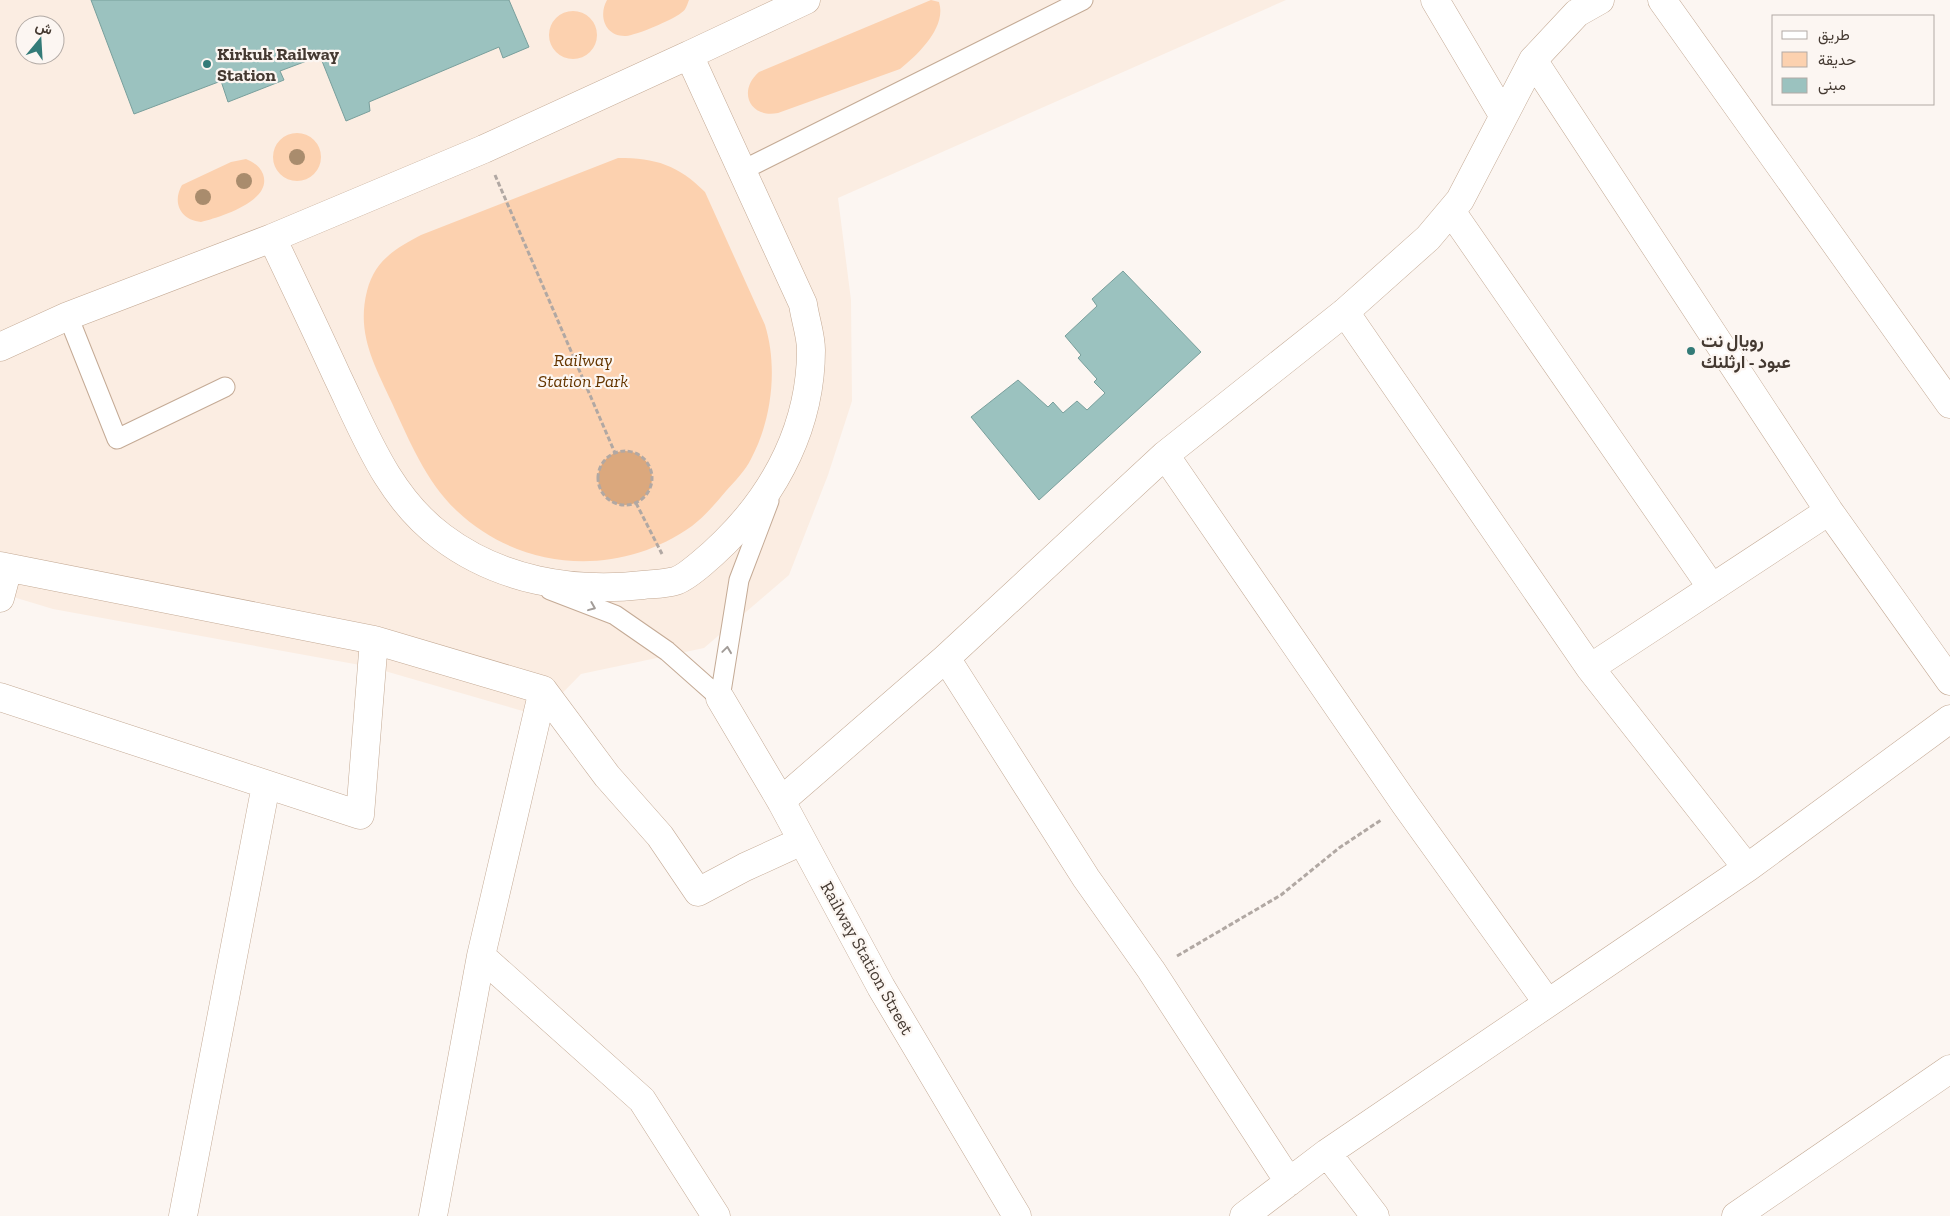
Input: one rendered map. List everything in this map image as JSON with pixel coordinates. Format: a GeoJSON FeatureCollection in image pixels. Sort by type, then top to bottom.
{"type":"FeatureCollection","features":[{"type":"Feature","properties":{"kind":"street"},"geometry":{"type":"LineString","coordinates":[[0,347],[68,316],[272,238],[484,149],[806,0]]}},
{"type":"Feature","properties":{"kind":"street"},"geometry":{"type":"LineString","coordinates":[[1435,0],[1503,115]]}},
{"type":"Feature","properties":{"kind":"street"},"geometry":{"type":"LineString","coordinates":[[781,801],[946,658],[1164,455],[1345,312],[1428,238],[1460,200],[1533,60],[1577,13],[1600,0]]}},
{"type":"Feature","properties":{"kind":"street"},"geometry":{"type":"LineString","coordinates":[[1662,0],[1950,404]]}},
{"type":"Feature","properties":{"kind":"street"},"geometry":{"type":"LineString","coordinates":[[272,238],[376,458],[405,504],[441,536],[476,559],[514,576],[559,585],[616,588],[676,581],[712,555],[748,519],[778,475],[798,433],[809,388],[811,347],[802,304],[743,170],[689,55]]}},
{"type":"Feature","properties":{"kind":"street"},"geometry":{"type":"LineString","coordinates":[[1533,60],[1829,511],[1950,681]]}},
{"type":"Feature","properties":{"kind":"street"},"geometry":{"type":"LineString","coordinates":[[1451,211],[1712,588]]}},
{"type":"Feature","properties":{"kind":"street"},"geometry":{"type":"LineString","coordinates":[[1345,312],[1590,668],[1747,868]]}},
{"type":"Feature","properties":{"kind":"street"},"geometry":{"type":"LineString","coordinates":[[1164,455],[1405,804],[1547,1002]]}},
{"type":"Feature","properties":{"kind":"street"},"geometry":{"type":"LineString","coordinates":[[1590,668],[1829,511]]}},
{"type":"Feature","properties":{"kind":"street"},"geometry":{"type":"LineString","coordinates":[[0,598],[4,567],[374,640],[543,690],[607,776],[660,836],[698,892],[745,867],[802,842]]}},
{"type":"Feature","properties":{"kind":"street"},"geometry":{"type":"LineString","coordinates":[[0,697],[360,816],[374,640]]}},
{"type":"Feature","properties":{"kind":"street"},"geometry":{"type":"LineString","coordinates":[[946,658],[1082,871],[1151,970],[1289,1182]]}},
{"type":"Feature","properties":{"kind":"street"},"geometry":{"type":"LineString","coordinates":[[433,1216],[481,956],[543,690]]}},
{"type":"Feature","properties":{"kind":"street","name":"Railway Station Street"},"geometry":{"type":"LineString","coordinates":[[720,698],[781,801],[881,986],[1017,1216]]}},
{"type":"Feature","properties":{"kind":"street"},"geometry":{"type":"LineString","coordinates":[[1244,1216],[1327,1153],[1747,868],[1950,719]]}},
{"type":"Feature","properties":{"kind":"street"},"geometry":{"type":"LineString","coordinates":[[183,1216],[266,785]]}},
{"type":"Feature","properties":{"kind":"street"},"geometry":{"type":"LineString","coordinates":[[481,956],[642,1100],[716,1216]]}},
{"type":"Feature","properties":{"kind":"street"},"geometry":{"type":"LineString","coordinates":[[1736,1216],[1770,1206],[1950,1070]]}},
{"type":"Feature","properties":{"kind":"street"},"geometry":{"type":"LineString","coordinates":[[1327,1153],[1375,1216]]}},
{"type":"Feature","properties":{"kind":"lane"},"geometry":{"type":"LineString","coordinates":[[743,170],[1083,0]]}},
{"type":"Feature","properties":{"kind":"lane"},"geometry":{"type":"LineString","coordinates":[[68,316],[117,439],[225,387]]}},
{"type":"Feature","properties":{"kind":"lane"},"geometry":{"type":"LineString","coordinates":[[720,698],[739,580],[778,475]]}},
{"type":"Feature","properties":{"kind":"lane"},"geometry":{"type":"LineString","coordinates":[[514,576],[615,616],[667,651],[720,698]]}},
{"type":"Feature","properties":{"kind":"path"},"geometry":{"type":"LineString","coordinates":[[484,149],[615,453]]}},
{"type":"Feature","properties":{"kind":"path"},"geometry":{"type":"LineString","coordinates":[[624,450],[641,456],[651,472],[649,490],[636,503],[619,504],[611,501],[599,489],[597,480],[601,463],[615,453],[624,450]]}},
{"type":"Feature","properties":{"kind":"path"},"geometry":{"type":"LineString","coordinates":[[636,503],[676,581]]}},
{"type":"Feature","properties":{"kind":"path"},"geometry":{"type":"LineString","coordinates":[[1151,970],[1281,895],[1339,848],[1405,804]]}},
{"type":"Feature","properties":{"kind":"shaded area"},"geometry":{"type":"Polygon","coordinates":[[[0,0],[1286,0],[838,198],[851,300],[852,401],[828,475],[789,575],[704,648],[581,674],[540,716],[371,667],[53,609],[0,593],[0,0]]]}},
{"type":"Feature","properties":{"kind":"shaded area"},"geometry":{"type":"Polygon","coordinates":[[[620,451],[630,451],[644,459],[650,468],[652,478],[650,488],[644,497],[630,505],[620,505],[610,500],[603,493],[598,483],[598,473],[603,463],[610,456],[620,451]]]}},
{"type":"Feature","properties":{"kind":"green space"},"geometry":{"type":"Polygon","coordinates":[[[607,0],[689,0],[684,10],[677,16],[646,30],[626,36],[613,33],[605,24],[603,13],[607,0]]]}},
{"type":"Feature","properties":{"kind":"green space"},"geometry":{"type":"Polygon","coordinates":[[[931,0],[939,2],[939,21],[935,30],[915,56],[900,69],[778,113],[768,114],[760,112],[750,102],[748,95],[749,87],[752,79],[759,72],[931,0]]]}},
{"type":"Feature","properties":{"kind":"green space"},"geometry":{"type":"Polygon","coordinates":[[[573,11],[582,13],[590,18],[595,26],[597,35],[595,44],[590,52],[582,57],[573,59],[564,57],[556,52],[551,44],[549,35],[551,26],[556,18],[564,13],[573,11]]]}},
{"type":"Feature","properties":{"kind":"green space"},"geometry":{"type":"Polygon","coordinates":[[[297,133],[306,135],[314,140],[319,148],[321,157],[319,166],[314,174],[306,179],[297,181],[288,179],[280,174],[275,166],[273,157],[275,148],[280,140],[288,135],[297,133]]]}},
{"type":"Feature","properties":{"kind":"green space","name":"Railway Station Park"},"geometry":{"type":"Polygon","coordinates":[[[618,158],[632,158],[666,165],[685,175],[705,192],[765,325],[771,358],[771,393],[764,428],[746,468],[710,509],[692,526],[664,543],[634,554],[603,560],[572,561],[541,556],[511,546],[483,531],[446,500],[419,460],[379,376],[366,336],[364,307],[367,291],[375,271],[387,257],[403,245],[421,235],[618,158]]]}},
{"type":"Feature","properties":{"kind":"green space"},"geometry":{"type":"Polygon","coordinates":[[[246,159],[256,165],[263,174],[264,184],[253,200],[232,212],[201,222],[194,221],[183,214],[178,204],[179,191],[182,185],[231,162],[246,159]]]}},
{"type":"Feature","properties":{"kind":"building","name":"Kirkuk Railway Station"},"geometry":{"type":"Polygon","coordinates":[[[91,0],[509,0],[529,47],[503,58],[499,47],[369,102],[370,111],[346,121],[320,56],[280,71],[284,80],[228,102],[221,81],[134,114],[91,0]]]}},
{"type":"Feature","properties":{"kind":"building"},"geometry":{"type":"Polygon","coordinates":[[[1123,271],[1201,352],[1039,500],[971,417],[1018,380],[1048,407],[1053,402],[1063,413],[1077,401],[1087,410],[1105,393],[1094,382],[1097,379],[1078,358],[1081,355],[1065,336],[1097,306],[1092,299],[1123,271]]]}},
{"type":"Feature","properties":{"kind":"place","name":"Kirkuk Railway Station"},"geometry":{"type":"Point","coordinates":[207,64]}},
{"type":"Feature","properties":{"kind":"place","name":"رويال نت عبود - ارثلنك"},"geometry":{"type":"Point","coordinates":[1691,351]}}]}
